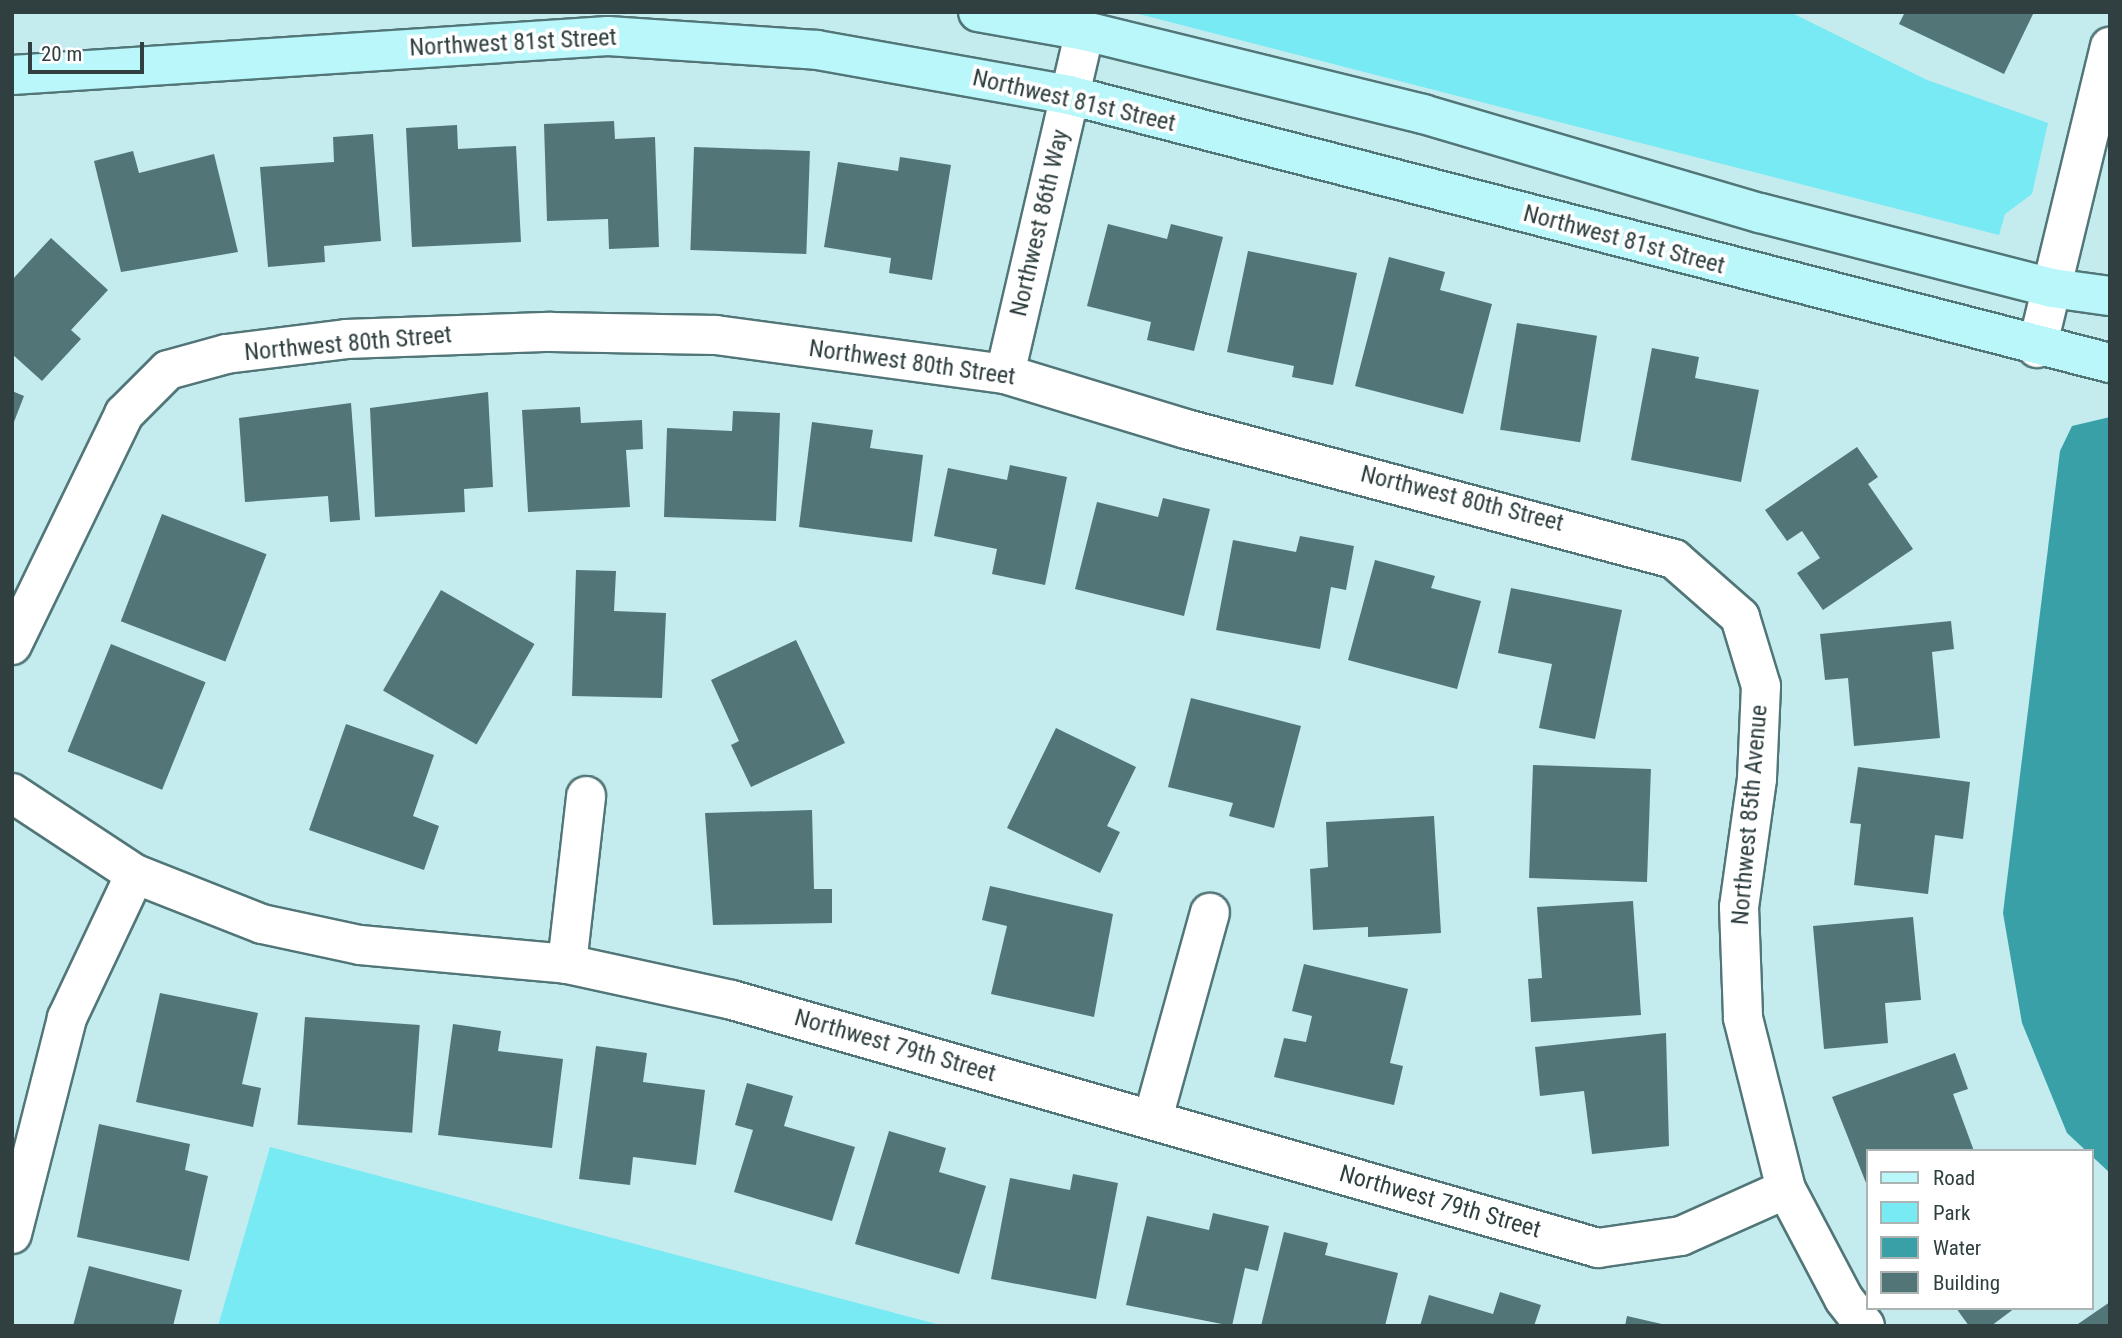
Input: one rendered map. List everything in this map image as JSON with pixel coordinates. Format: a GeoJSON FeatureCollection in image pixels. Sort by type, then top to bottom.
{"type":"FeatureCollection","features":[{"type":"Feature","properties":{"kind":"street"},"geometry":{"type":"LineString","coordinates":[[978,12],[1085,31],[1423,114],[1760,213],[2052,288],[2110,296]]}},
{"type":"Feature","properties":{"kind":"street","name":"Northwest 86th Way"},"geometry":{"type":"LineString","coordinates":[[1005,374],[1085,31]]}},
{"type":"Feature","properties":{"kind":"street","name":"Northwest 81st Street"},"geometry":{"type":"LineString","coordinates":[[12,75],[608,36],[817,50],[1069,95],[2038,348],[2110,362]]}},
{"type":"Feature","properties":{"kind":"street"},"geometry":{"type":"LineString","coordinates":[[2038,348],[2110,47]]}},
{"type":"Feature","properties":{"kind":"street","name":"Northwest 80th Street"},"geometry":{"type":"LineString","coordinates":[[12,645],[124,414],[168,370],[226,354],[346,339],[551,331],[716,335],[1005,374],[1186,429],[1674,559],[1740,617]]}},
{"type":"Feature","properties":{"kind":"street","name":"Northwest 85th Avenue"},"geometry":{"type":"LineString","coordinates":[[1740,617],[1761,686],[1757,779],[1739,907],[1743,1018],[1786,1189],[1844,1299],[1865,1326]]}},
{"type":"Feature","properties":{"kind":"street","name":"Northwest 79th Street"},"geometry":{"type":"LineString","coordinates":[[12,793],[135,874],[262,924],[360,945],[567,964],[732,1000],[1153,1118],[1598,1248],[1681,1236],[1786,1189]]}},
{"type":"Feature","properties":{"kind":"street"},"geometry":{"type":"LineString","coordinates":[[567,964],[586,796]]}},
{"type":"Feature","properties":{"kind":"street"},"geometry":{"type":"LineString","coordinates":[[12,1234],[67,1018],[135,874]]}},
{"type":"Feature","properties":{"kind":"street"},"geometry":{"type":"LineString","coordinates":[[1153,1118],[1210,914]]}},
{"type":"Feature","properties":{"kind":"green space"},"geometry":{"type":"Polygon","coordinates":[[[1131,12],[1790,12],[1927,80],[2048,123],[2032,194],[2005,214],[1999,235],[1131,12]]]}},
{"type":"Feature","properties":{"kind":"green space"},"geometry":{"type":"Polygon","coordinates":[[[270,1147],[944,1326],[218,1326],[270,1147]]]}},
{"type":"Feature","properties":{"kind":"water"},"geometry":{"type":"Polygon","coordinates":[[[2110,417],[2110,1173],[2094,1158],[2094,1149],[2084,1149],[2067,1133],[2022,1023],[2003,913],[2060,451],[2072,426],[2110,417]]]}},
{"type":"Feature","properties":{"kind":"building"},"geometry":{"type":"Polygon","coordinates":[[[1905,12],[2034,12],[2004,74],[1899,24],[1905,12]]]}},
{"type":"Feature","properties":{"kind":"building"},"geometry":{"type":"Polygon","coordinates":[[[614,121],[615,139],[655,137],[659,247],[609,249],[608,219],[547,221],[544,124],[614,121]]]}},
{"type":"Feature","properties":{"kind":"building"},"geometry":{"type":"Polygon","coordinates":[[[457,125],[458,149],[516,146],[521,242],[412,247],[406,128],[457,125]]]}},
{"type":"Feature","properties":{"kind":"building"},"geometry":{"type":"Polygon","coordinates":[[[373,134],[381,241],[324,246],[325,262],[268,267],[260,167],[334,162],[333,137],[373,134]]]}},
{"type":"Feature","properties":{"kind":"building"},"geometry":{"type":"Polygon","coordinates":[[[694,147],[810,151],[806,254],[690,250],[694,147]]]}},
{"type":"Feature","properties":{"kind":"building"},"geometry":{"type":"Polygon","coordinates":[[[133,151],[139,173],[214,154],[238,252],[121,272],[94,161],[133,151]]]}},
{"type":"Feature","properties":{"kind":"building"},"geometry":{"type":"Polygon","coordinates":[[[900,157],[951,165],[932,280],[889,273],[891,258],[824,247],[838,162],[898,171],[900,157]]]}},
{"type":"Feature","properties":{"kind":"building"},"geometry":{"type":"Polygon","coordinates":[[[1108,224],[1167,239],[1171,224],[1223,237],[1194,351],[1147,340],[1151,322],[1087,306],[1108,224]]]}},
{"type":"Feature","properties":{"kind":"building"},"geometry":{"type":"Polygon","coordinates":[[[51,238],[108,290],[71,330],[81,339],[42,381],[12,354],[12,280],[51,238]]]}},
{"type":"Feature","properties":{"kind":"building"},"geometry":{"type":"Polygon","coordinates":[[[1248,251],[1357,273],[1333,385],[1292,377],[1294,366],[1227,352],[1248,251]]]}},
{"type":"Feature","properties":{"kind":"building"},"geometry":{"type":"Polygon","coordinates":[[[1389,257],[1445,272],[1440,290],[1492,304],[1463,414],[1355,386],[1389,257]]]}},
{"type":"Feature","properties":{"kind":"building"},"geometry":{"type":"Polygon","coordinates":[[[1517,323],[1597,336],[1580,442],[1500,430],[1517,323]]]}},
{"type":"Feature","properties":{"kind":"building"},"geometry":{"type":"Polygon","coordinates":[[[1652,348],[1699,357],[1695,378],[1759,390],[1741,482],[1631,460],[1652,348]]]}},
{"type":"Feature","properties":{"kind":"building"},"geometry":{"type":"Polygon","coordinates":[[[12,391],[24,396],[12,427],[12,391]]]}},
{"type":"Feature","properties":{"kind":"building"},"geometry":{"type":"Polygon","coordinates":[[[488,392],[493,487],[464,489],[465,512],[375,517],[370,408],[488,392]]]}},
{"type":"Feature","properties":{"kind":"building"},"geometry":{"type":"Polygon","coordinates":[[[351,403],[360,520],[330,522],[328,496],[245,502],[239,418],[351,403]]]}},
{"type":"Feature","properties":{"kind":"building"},"geometry":{"type":"Polygon","coordinates":[[[580,407],[581,423],[642,420],[643,449],[626,450],[630,507],[528,512],[522,410],[580,407]]]}},
{"type":"Feature","properties":{"kind":"building"},"geometry":{"type":"Polygon","coordinates":[[[733,411],[780,413],[776,521],[664,517],[667,428],[732,431],[733,411]]]}},
{"type":"Feature","properties":{"kind":"building"},"geometry":{"type":"Polygon","coordinates":[[[812,422],[873,430],[870,448],[923,455],[912,542],[799,527],[812,422]]]}},
{"type":"Feature","properties":{"kind":"building"},"geometry":{"type":"Polygon","coordinates":[[[1857,447],[1878,477],[1868,484],[1913,549],[1823,610],[1797,573],[1820,558],[1802,531],[1787,541],[1765,510],[1857,447]]]}},
{"type":"Feature","properties":{"kind":"building"},"geometry":{"type":"Polygon","coordinates":[[[1010,465],[1067,477],[1045,585],[992,574],[997,549],[934,536],[948,468],[1007,480],[1010,465]]]}},
{"type":"Feature","properties":{"kind":"building"},"geometry":{"type":"Polygon","coordinates":[[[1163,498],[1210,509],[1184,616],[1075,589],[1097,502],[1158,517],[1163,498]]]}},
{"type":"Feature","properties":{"kind":"building"},"geometry":{"type":"Polygon","coordinates":[[[162,514],[267,554],[225,661],[121,621],[162,514]]]}},
{"type":"Feature","properties":{"kind":"building"},"geometry":{"type":"Polygon","coordinates":[[[1300,536],[1354,546],[1346,590],[1331,587],[1320,649],[1216,630],[1233,540],[1296,552],[1300,536]]]}},
{"type":"Feature","properties":{"kind":"building"},"geometry":{"type":"Polygon","coordinates":[[[1375,560],[1435,576],[1431,588],[1481,601],[1457,689],[1348,660],[1375,560]]]}},
{"type":"Feature","properties":{"kind":"building"},"geometry":{"type":"Polygon","coordinates":[[[576,570],[616,571],[614,611],[666,613],[662,698],[572,696],[576,570]]]}},
{"type":"Feature","properties":{"kind":"building"},"geometry":{"type":"Polygon","coordinates":[[[1511,588],[1622,610],[1595,739],[1539,728],[1552,664],[1498,653],[1511,588]]]}},
{"type":"Feature","properties":{"kind":"building"},"geometry":{"type":"Polygon","coordinates":[[[441,590],[535,644],[477,744],[383,690],[441,590]]]}},
{"type":"Feature","properties":{"kind":"building"},"geometry":{"type":"Polygon","coordinates":[[[1951,621],[1954,649],[1932,652],[1940,738],[1854,746],[1848,678],[1825,680],[1820,634],[1951,621]]]}},
{"type":"Feature","properties":{"kind":"building"},"geometry":{"type":"Polygon","coordinates":[[[796,640],[845,743],[751,787],[731,745],[739,741],[711,680],[796,640]]]}},
{"type":"Feature","properties":{"kind":"building"},"geometry":{"type":"Polygon","coordinates":[[[111,644],[206,682],[162,790],[68,752],[111,644]]]}},
{"type":"Feature","properties":{"kind":"building"},"geometry":{"type":"Polygon","coordinates":[[[1191,698],[1301,726],[1274,828],[1229,816],[1233,803],[1168,787],[1191,698]]]}},
{"type":"Feature","properties":{"kind":"building"},"geometry":{"type":"Polygon","coordinates":[[[346,724],[434,755],[413,816],[439,826],[424,870],[309,830],[346,724]]]}},
{"type":"Feature","properties":{"kind":"building"},"geometry":{"type":"Polygon","coordinates":[[[1056,728],[1136,767],[1107,826],[1120,832],[1100,873],[1007,828],[1056,728]]]}},
{"type":"Feature","properties":{"kind":"building"},"geometry":{"type":"Polygon","coordinates":[[[1533,765],[1651,769],[1647,882],[1529,878],[1533,765]]]}},
{"type":"Feature","properties":{"kind":"building"},"geometry":{"type":"Polygon","coordinates":[[[1858,767],[1970,782],[1963,839],[1935,835],[1928,894],[1854,885],[1861,824],[1850,823],[1858,767]]]}},
{"type":"Feature","properties":{"kind":"building"},"geometry":{"type":"Polygon","coordinates":[[[812,810],[814,889],[832,889],[832,923],[713,925],[705,813],[812,810]]]}},
{"type":"Feature","properties":{"kind":"building"},"geometry":{"type":"Polygon","coordinates":[[[1434,816],[1441,933],[1368,937],[1368,927],[1313,930],[1310,869],[1328,867],[1326,822],[1434,816]]]}},
{"type":"Feature","properties":{"kind":"building"},"geometry":{"type":"Polygon","coordinates":[[[990,886],[1113,914],[1094,1017],[991,994],[1007,926],[982,920],[990,886]]]}},
{"type":"Feature","properties":{"kind":"building"},"geometry":{"type":"Polygon","coordinates":[[[1633,901],[1641,1015],[1531,1022],[1528,979],[1542,978],[1537,907],[1633,901]]]}},
{"type":"Feature","properties":{"kind":"building"},"geometry":{"type":"Polygon","coordinates":[[[1913,917],[1921,1000],[1885,1003],[1888,1043],[1824,1049],[1813,926],[1913,917]]]}},
{"type":"Feature","properties":{"kind":"building"},"geometry":{"type":"Polygon","coordinates":[[[1304,964],[1408,989],[1390,1063],[1403,1066],[1394,1105],[1274,1077],[1284,1038],[1306,1042],[1312,1016],[1292,1011],[1304,964]]]}},
{"type":"Feature","properties":{"kind":"building"},"geometry":{"type":"Polygon","coordinates":[[[160,993],[258,1013],[242,1084],[261,1088],[253,1127],[136,1102],[160,993]]]}},
{"type":"Feature","properties":{"kind":"building"},"geometry":{"type":"Polygon","coordinates":[[[305,1017],[420,1025],[412,1133],[297,1125],[305,1017]]]}},
{"type":"Feature","properties":{"kind":"building"},"geometry":{"type":"Polygon","coordinates":[[[453,1024],[501,1031],[498,1051],[563,1059],[552,1148],[438,1135],[453,1024]]]}},
{"type":"Feature","properties":{"kind":"building"},"geometry":{"type":"Polygon","coordinates":[[[1666,1033],[1669,1146],[1592,1154],[1584,1091],[1540,1096],[1535,1047],[1666,1033]]]}},
{"type":"Feature","properties":{"kind":"building"},"geometry":{"type":"Polygon","coordinates":[[[596,1046],[647,1053],[643,1082],[705,1090],[696,1165],[633,1157],[630,1185],[579,1179],[596,1046]]]}},
{"type":"Feature","properties":{"kind":"building"},"geometry":{"type":"Polygon","coordinates":[[[1955,1053],[1968,1089],[1953,1094],[1973,1149],[1867,1149],[1867,1185],[1832,1097],[1955,1053]]]}},
{"type":"Feature","properties":{"kind":"building"},"geometry":{"type":"Polygon","coordinates":[[[747,1083],[793,1096],[784,1126],[855,1147],[832,1221],[734,1192],[753,1130],[735,1125],[747,1083]]]}},
{"type":"Feature","properties":{"kind":"building"},"geometry":{"type":"Polygon","coordinates":[[[99,1124],[190,1144],[185,1170],[208,1176],[189,1261],[77,1237],[99,1124]]]}},
{"type":"Feature","properties":{"kind":"building"},"geometry":{"type":"Polygon","coordinates":[[[889,1131],[946,1148],[939,1172],[986,1186],[959,1274],[855,1244],[889,1131]]]}},
{"type":"Feature","properties":{"kind":"building"},"geometry":{"type":"Polygon","coordinates":[[[1073,1174],[1118,1183],[1096,1299],[991,1279],[1010,1178],[1070,1190],[1073,1174]]]}},
{"type":"Feature","properties":{"kind":"building"},"geometry":{"type":"Polygon","coordinates":[[[1213,1213],[1269,1226],[1258,1271],[1245,1268],[1232,1326],[1126,1305],[1147,1216],[1209,1230],[1213,1213]]]}},
{"type":"Feature","properties":{"kind":"building"},"geometry":{"type":"Polygon","coordinates":[[[1284,1232],[1328,1243],[1325,1255],[1398,1273],[1385,1326],[1261,1326],[1284,1232]]]}},
{"type":"Feature","properties":{"kind":"building"},"geometry":{"type":"Polygon","coordinates":[[[89,1266],[182,1290],[173,1326],[73,1326],[89,1266]]]}},
{"type":"Feature","properties":{"kind":"building"},"geometry":{"type":"Polygon","coordinates":[[[1500,1292],[1541,1305],[1534,1326],[1420,1326],[1429,1295],[1493,1314],[1500,1292]]]}},
{"type":"Feature","properties":{"kind":"building"},"geometry":{"type":"Polygon","coordinates":[[[2110,1302],[2110,1326],[2075,1326],[2110,1302]]]}},
{"type":"Feature","properties":{"kind":"building"},"geometry":{"type":"Polygon","coordinates":[[[1957,1310],[2012,1310],[1991,1326],[1969,1326],[1957,1310]]]}},
{"type":"Feature","properties":{"kind":"building"},"geometry":{"type":"Polygon","coordinates":[[[1627,1316],[1666,1325],[1666,1326],[1625,1326],[1627,1316]]]}}]}
